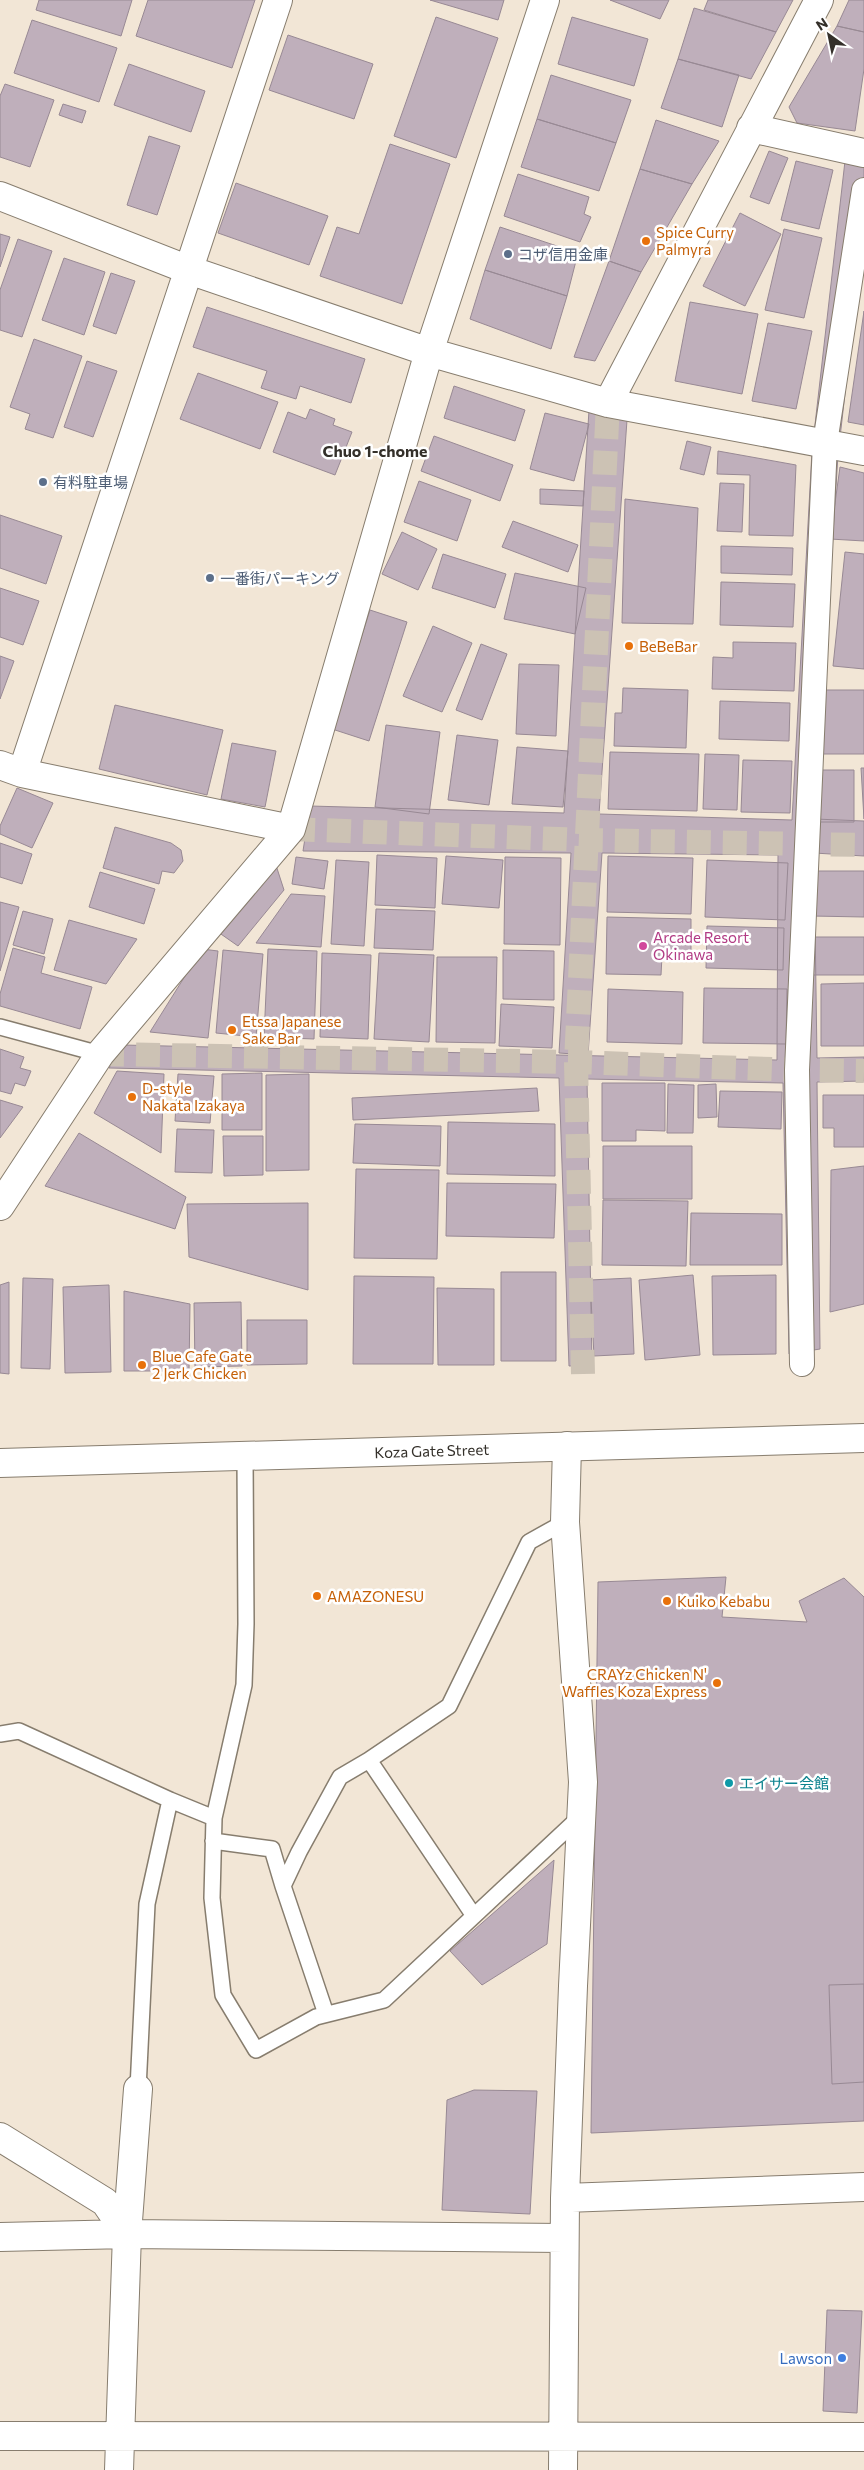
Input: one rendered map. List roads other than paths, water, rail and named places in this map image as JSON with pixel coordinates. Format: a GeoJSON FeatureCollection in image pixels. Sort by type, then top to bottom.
{"type":"FeatureCollection","features":[{"type":"Feature","properties":{"kind":"street"},"geometry":{"type":"LineString","coordinates":[[278,0],[189,270],[11,769],[292,828]]}},
{"type":"Feature","properties":{"kind":"street"},"geometry":{"type":"LineString","coordinates":[[0,1206],[100,1054],[292,828],[429,352],[545,0]]}},
{"type":"Feature","properties":{"kind":"street"},"geometry":{"type":"LineString","coordinates":[[608,403],[819,0]]}},
{"type":"Feature","properties":{"kind":"street"},"geometry":{"type":"LineString","coordinates":[[751,128],[864,152]]}},
{"type":"Feature","properties":{"kind":"street"},"geometry":{"type":"LineString","coordinates":[[802,1364],[797,1070],[825,443],[864,190]]}},
{"type":"Feature","properties":{"kind":"street"},"geometry":{"type":"LineString","coordinates":[[0,196],[189,270],[429,352],[608,403],[864,451]]}},
{"type":"Feature","properties":{"kind":"street","name":"Koza Gate Street"},"geometry":{"type":"LineString","coordinates":[[0,1463],[864,1438]]}},
{"type":"Feature","properties":{"kind":"street"},"geometry":{"type":"LineString","coordinates":[[563,2470],[565,2198],[583,1782],[566,1522],[568,1446]]}},
{"type":"Feature","properties":{"kind":"street"},"geometry":{"type":"LineString","coordinates":[[119,2470],[127,2234],[138,2089]]}},
{"type":"Feature","properties":{"kind":"street"},"geometry":{"type":"LineString","coordinates":[[0,2137],[104,2202],[127,2234]]}},
{"type":"Feature","properties":{"kind":"street"},"geometry":{"type":"LineString","coordinates":[[565,2198],[864,2187]]}},
{"type":"Feature","properties":{"kind":"street"},"geometry":{"type":"LineString","coordinates":[[0,2237],[127,2234],[564,2238]]}},
{"type":"Feature","properties":{"kind":"street"},"geometry":{"type":"LineString","coordinates":[[0,2436],[119,2438],[864,2437]]}},
{"type":"Feature","properties":{"kind":"lane"},"geometry":{"type":"LineString","coordinates":[[0,1027],[100,1054]]}},
{"type":"Feature","properties":{"kind":"lane"},"geometry":{"type":"LineString","coordinates":[[245,1456],[246,1624],[244,1685],[214,1818],[212,1898],[223,1995],[256,2050],[316,2017],[384,2000],[582,1815]]}},
{"type":"Feature","properties":{"kind":"lane"},"geometry":{"type":"LineString","coordinates":[[283,1886],[299,1852],[340,1777],[369,1760],[448,1706],[529,1542],[566,1522]]}},
{"type":"Feature","properties":{"kind":"lane"},"geometry":{"type":"LineString","coordinates":[[0,1734],[19,1731],[214,1818]]}},
{"type":"Feature","properties":{"kind":"lane"},"geometry":{"type":"LineString","coordinates":[[369,1760],[474,1916]]}},
{"type":"Feature","properties":{"kind":"lane"},"geometry":{"type":"LineString","coordinates":[[138,2089],[148,1904],[170,1800]]}},
{"type":"Feature","properties":{"kind":"lane"},"geometry":{"type":"LineString","coordinates":[[213,1840],[272,1849],[326,2014]]}},
{"type":"Feature","properties":{"kind":"tunnel"},"geometry":{"type":"LineString","coordinates":[[583,1374],[576,1062],[608,403]]}},
{"type":"Feature","properties":{"kind":"tunnel"},"geometry":{"type":"LineString","coordinates":[[291,829],[586,840],[864,845]]}},
{"type":"Feature","properties":{"kind":"tunnel"},"geometry":{"type":"LineString","coordinates":[[100,1054],[576,1062],[864,1071]]}},
{"type":"Feature","properties":{"kind":"place","name":"Spice Curry Palmyra"},"geometry":{"type":"Point","coordinates":[646,241]}},
{"type":"Feature","properties":{"kind":"place","name":"コザ信用金庫"},"geometry":{"type":"Point","coordinates":[508,254]}},
{"type":"Feature","properties":{"kind":"place","name":"有料駐車場"},"geometry":{"type":"Point","coordinates":[43,482]}},
{"type":"Feature","properties":{"kind":"place","name":"一番街パーキング"},"geometry":{"type":"Point","coordinates":[210,578]}},
{"type":"Feature","properties":{"kind":"place","name":"BeBeBar"},"geometry":{"type":"Point","coordinates":[629,646]}},
{"type":"Feature","properties":{"kind":"place","name":"Arcade Resort Okinawa"},"geometry":{"type":"Point","coordinates":[643,946]}},
{"type":"Feature","properties":{"kind":"place","name":"Etssa Japanese Sake Bar"},"geometry":{"type":"Point","coordinates":[232,1030]}},
{"type":"Feature","properties":{"kind":"place","name":"D-style Nakata Izakaya"},"geometry":{"type":"Point","coordinates":[132,1097]}},
{"type":"Feature","properties":{"kind":"place","name":"Blue Cafe Gate 2 Jerk Chicken"},"geometry":{"type":"Point","coordinates":[142,1365]}},
{"type":"Feature","properties":{"kind":"place","name":"AMAZONESU"},"geometry":{"type":"Point","coordinates":[317,1596]}},
{"type":"Feature","properties":{"kind":"place","name":"Kuiko Kebabu"},"geometry":{"type":"Point","coordinates":[667,1601]}},
{"type":"Feature","properties":{"kind":"place","name":"CRAYz Chicken N' Waffles Koza Express"},"geometry":{"type":"Point","coordinates":[717,1683]}},
{"type":"Feature","properties":{"kind":"place","name":"エイサー会館"},"geometry":{"type":"Point","coordinates":[729,1783]}},
{"type":"Feature","properties":{"kind":"place","name":"Lawson"},"geometry":{"type":"Point","coordinates":[842,2358]}},
{"type":"Feature","properties":{"kind":"district","name":"Chuo 1-chome"},"geometry":{"type":"Point","coordinates":[375,450]}}]}
